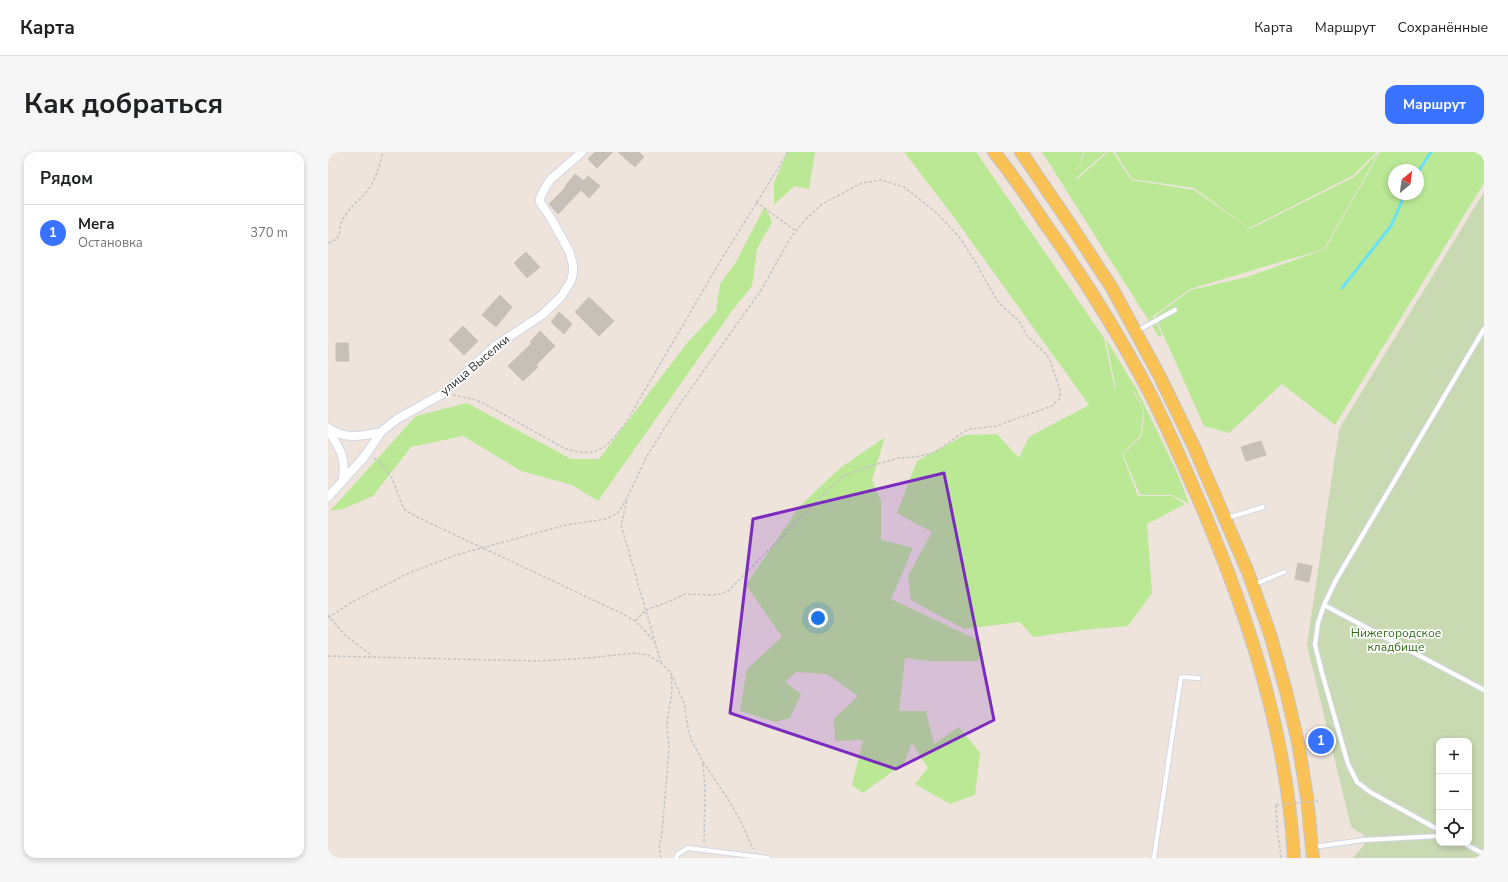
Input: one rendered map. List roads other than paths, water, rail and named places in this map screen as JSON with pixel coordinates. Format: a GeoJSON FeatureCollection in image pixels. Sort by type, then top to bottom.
{"type":"FeatureCollection","features":[{"type":"Feature","properties":{"kind":"main road"},"geometry":{"type":"LineString","coordinates":[[994,152],[1096,300],[1145,385],[1178,453],[1216,539],[1249,629],[1268,695],[1283,760],[1294,858]]}},
{"type":"Feature","properties":{"kind":"main road"},"geometry":{"type":"LineString","coordinates":[[1021,152],[1112,288],[1160,377],[1194,447],[1253,585],[1270,634],[1286,690],[1298,742],[1313,852]]}},
{"type":"Feature","properties":{"kind":"street","name":"улица Выселки"},"geometry":{"type":"LineString","coordinates":[[381,432],[397,419],[444,394],[495,346],[542,315],[561,296],[571,281],[573,266],[569,251],[540,202],[540,198],[551,179],[582,152]]}},
{"type":"Feature","properties":{"kind":"street"},"geometry":{"type":"LineString","coordinates":[[328,428],[334,432],[353,437],[381,432]]}},
{"type":"Feature","properties":{"kind":"street"},"geometry":{"type":"LineString","coordinates":[[328,428],[342,456],[344,466],[343,479]]}},
{"type":"Feature","properties":{"kind":"street"},"geometry":{"type":"LineString","coordinates":[[328,497],[365,456],[381,432]]}},
{"type":"Feature","properties":{"kind":"lane"},"geometry":{"type":"LineString","coordinates":[[1135,332],[1175,310]]}},
{"type":"Feature","properties":{"kind":"lane"},"geometry":{"type":"LineString","coordinates":[[1436,828],[1370,792],[1357,782],[1348,764],[1315,645],[1318,623],[1324,605],[1336,580],[1484,329]]}},
{"type":"Feature","properties":{"kind":"lane"},"geometry":{"type":"LineString","coordinates":[[1225,519],[1263,507]]}},
{"type":"Feature","properties":{"kind":"lane"},"geometry":{"type":"LineString","coordinates":[[1253,585],[1284,572]]}},
{"type":"Feature","properties":{"kind":"lane"},"geometry":{"type":"LineString","coordinates":[[1324,605],[1484,690]]}},
{"type":"Feature","properties":{"kind":"lane"},"geometry":{"type":"LineString","coordinates":[[1154,858],[1181,677],[1199,678]]}},
{"type":"Feature","properties":{"kind":"lane"},"geometry":{"type":"LineString","coordinates":[[1313,852],[1364,840],[1436,836]]}},
{"type":"Feature","properties":{"kind":"lane"},"geometry":{"type":"LineString","coordinates":[[1469,846],[1484,854]]}},
{"type":"Feature","properties":{"kind":"lane"},"geometry":{"type":"LineString","coordinates":[[676,858],[678,854],[688,848],[768,858]]}},
{"type":"Feature","properties":{"kind":"waterway"},"geometry":{"type":"LineString","coordinates":[[1423,164],[1431,152]]}},
{"type":"Feature","properties":{"kind":"waterway"},"geometry":{"type":"LineString","coordinates":[[1342,288],[1391,226],[1402,200]]}},
{"type":"Feature","properties":{"kind":"place","name":"Мега"},"geometry":{"type":"Point","coordinates":[1321,741]}},
{"type":"Feature","properties":{"kind":"park label","name":"Нижегородское кладбище"},"geometry":{"type":"Point","coordinates":[1396,640]}}]}
